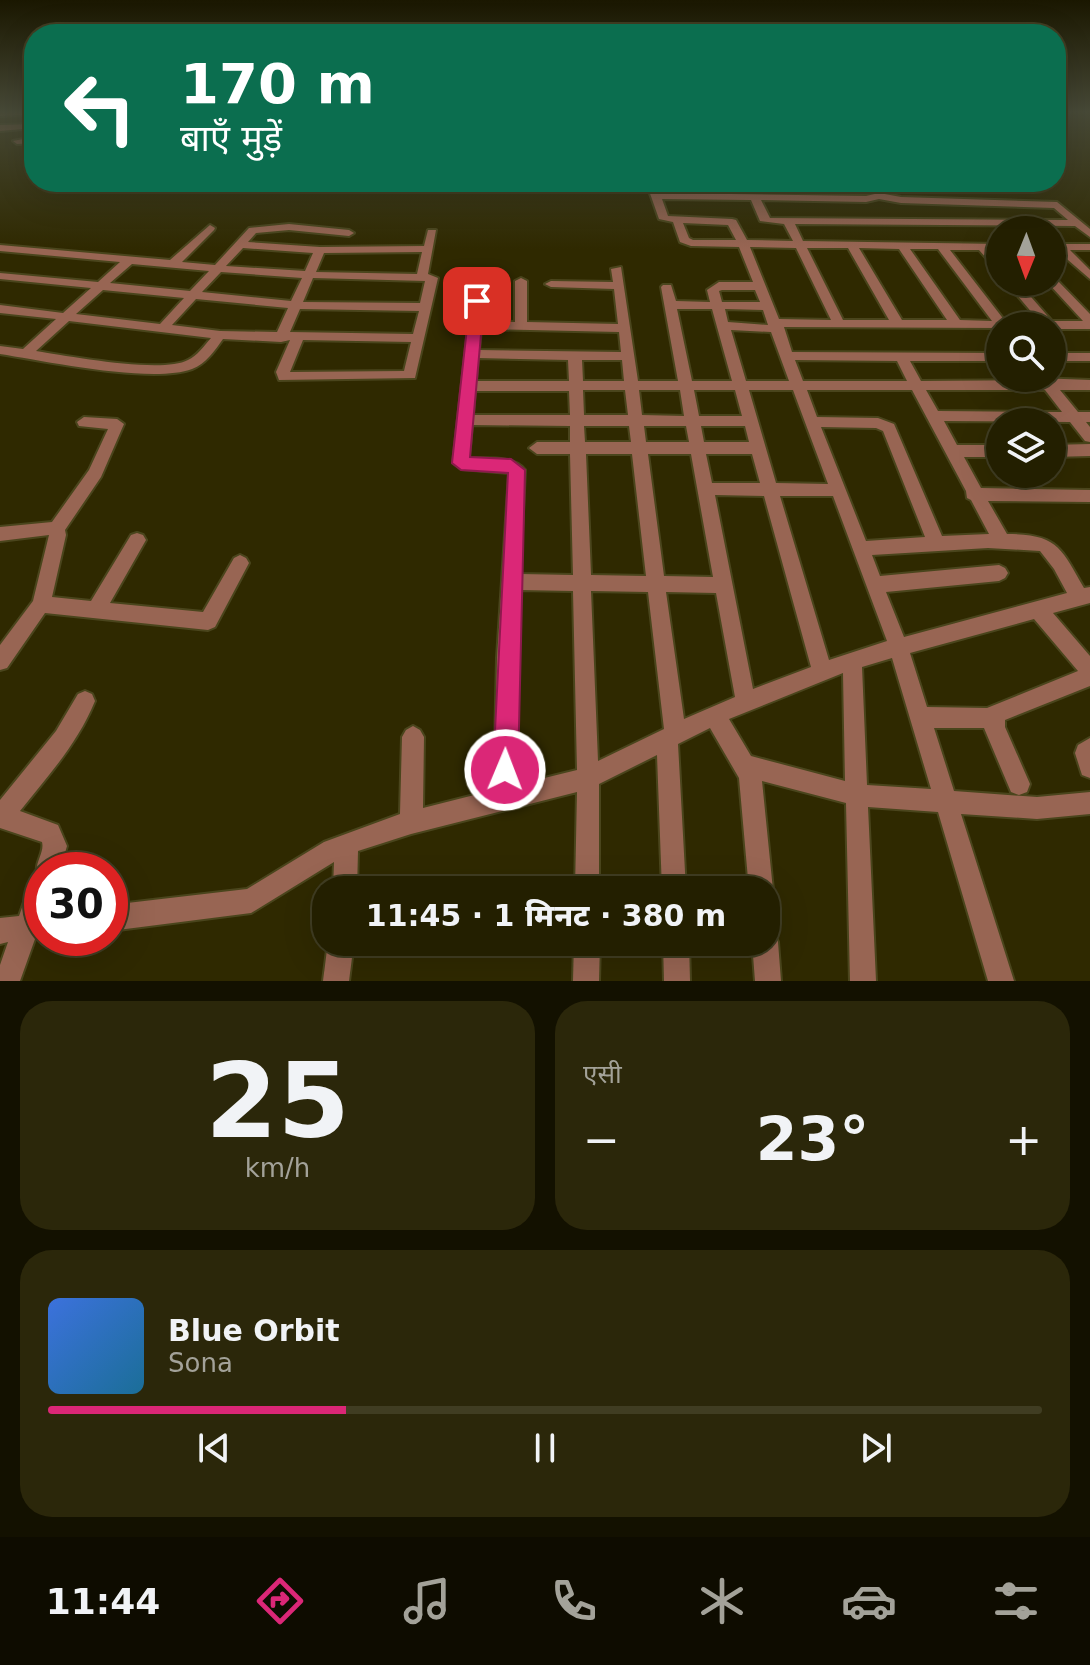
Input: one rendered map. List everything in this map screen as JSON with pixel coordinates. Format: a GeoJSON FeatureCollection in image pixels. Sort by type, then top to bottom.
{"type":"FeatureCollection","features":[{"type":"Feature","properties":{"kind":"street"},"geometry":{"type":"LineString","coordinates":[[654,192],[663,218],[678,222],[732,222],[744,245],[899,648],[1001,981]]}},
{"type":"Feature","properties":{"kind":"street"},"geometry":{"type":"LineString","coordinates":[[655,196],[866,199],[879,196],[1057,205],[1090,234]]}},
{"type":"Feature","properties":{"kind":"street"},"geometry":{"type":"LineString","coordinates":[[755,197],[764,220],[1079,223]]}},
{"type":"Feature","properties":{"kind":"street"},"geometry":{"type":"LineString","coordinates":[[787,198],[801,245],[839,323]]}},
{"type":"Feature","properties":{"kind":"street"},"geometry":{"type":"LineString","coordinates":[[953,202],[969,222]]}},
{"type":"Feature","properties":{"kind":"street"},"geometry":{"type":"LineString","coordinates":[[678,222],[688,243],[986,247]]}},
{"type":"Feature","properties":{"kind":"street"},"geometry":{"type":"LineString","coordinates":[[930,222],[992,312]]}},
{"type":"Feature","properties":{"kind":"street"},"geometry":{"type":"LineString","coordinates":[[163,328],[238,244],[256,229],[350,227],[343,249]]}},
{"type":"Feature","properties":{"kind":"street"},"geometry":{"type":"LineString","coordinates":[[173,264],[210,228]]}},
{"type":"Feature","properties":{"kind":"street"},"geometry":{"type":"LineString","coordinates":[[422,277],[432,232]]}},
{"type":"Feature","properties":{"kind":"street"},"geometry":{"type":"LineString","coordinates":[[238,244],[320,250],[429,249]]}},
{"type":"Feature","properties":{"kind":"street"},"geometry":{"type":"LineString","coordinates":[[852,246],[898,324]]}},
{"type":"Feature","properties":{"kind":"street"},"geometry":{"type":"LineString","coordinates":[[903,247],[956,324]]}},
{"type":"Feature","properties":{"kind":"street"},"geometry":{"type":"LineString","coordinates":[[982,247],[986,251]]}},
{"type":"Feature","properties":{"kind":"street"},"geometry":{"type":"LineString","coordinates":[[1066,247],[1090,247]]}},
{"type":"Feature","properties":{"kind":"street"},"geometry":{"type":"LineString","coordinates":[[0,248],[307,276],[433,279],[414,371],[407,376],[284,377],[283,372],[297,339]]}},
{"type":"Feature","properties":{"kind":"street"},"geometry":{"type":"LineString","coordinates":[[0,261],[15,248]]}},
{"type":"Feature","properties":{"kind":"street"},"geometry":{"type":"LineString","coordinates":[[281,338],[320,250]]}},
{"type":"Feature","properties":{"kind":"street"},"geometry":{"type":"LineString","coordinates":[[1066,256],[1090,276]]}},
{"type":"Feature","properties":{"kind":"street"},"geometry":{"type":"LineString","coordinates":[[25,354],[128,261]]}},
{"type":"Feature","properties":{"kind":"street"},"geometry":{"type":"LineString","coordinates":[[0,276],[294,305],[426,307]]}},
{"type":"Feature","properties":{"kind":"street"},"geometry":{"type":"LineString","coordinates":[[551,284],[618,278],[671,736],[674,876]]}},
{"type":"Feature","properties":{"kind":"street"},"geometry":{"type":"LineString","coordinates":[[521,281],[521,326]]}},
{"type":"Feature","properties":{"kind":"street"},"geometry":{"type":"LineString","coordinates":[[479,284],[461,464],[511,466],[517,470],[505,798]]}},
{"type":"Feature","properties":{"kind":"street"},"geometry":{"type":"LineString","coordinates":[[760,286],[715,287],[822,671]]}},
{"type":"Feature","properties":{"kind":"street"},"geometry":{"type":"LineString","coordinates":[[667,287],[746,703]]}},
{"type":"Feature","properties":{"kind":"street"},"geometry":{"type":"LineString","coordinates":[[1024,296],[1038,312]]}},
{"type":"Feature","properties":{"kind":"street"},"geometry":{"type":"LineString","coordinates":[[1066,296],[1090,323]]}},
{"type":"Feature","properties":{"kind":"street"},"geometry":{"type":"LineString","coordinates":[[672,305],[769,306]]}},
{"type":"Feature","properties":{"kind":"street"},"geometry":{"type":"LineString","coordinates":[[0,309],[220,335],[297,339],[419,338]]}},
{"type":"Feature","properties":{"kind":"street"},"geometry":{"type":"LineString","coordinates":[[1066,324],[1090,323]]}},
{"type":"Feature","properties":{"kind":"street"},"geometry":{"type":"LineString","coordinates":[[724,326],[986,324]]}},
{"type":"Feature","properties":{"kind":"street"},"geometry":{"type":"LineString","coordinates":[[474,325],[624,328]]}},
{"type":"Feature","properties":{"kind":"street"},"geometry":{"type":"LineString","coordinates":[[0,350],[141,367],[182,367],[198,360],[220,335]]}},
{"type":"Feature","properties":{"kind":"street"},"geometry":{"type":"LineString","coordinates":[[471,354],[627,356]]}},
{"type":"Feature","properties":{"kind":"street"},"geometry":{"type":"LineString","coordinates":[[900,355],[973,494],[1002,541]]}},
{"type":"Feature","properties":{"kind":"street"},"geometry":{"type":"LineString","coordinates":[[575,356],[588,778],[587,876]]}},
{"type":"Feature","properties":{"kind":"street"},"geometry":{"type":"LineString","coordinates":[[789,356],[986,357]]}},
{"type":"Feature","properties":{"kind":"street"},"geometry":{"type":"LineString","coordinates":[[1066,357],[1090,357]]}},
{"type":"Feature","properties":{"kind":"street"},"geometry":{"type":"LineString","coordinates":[[469,386],[986,383]]}},
{"type":"Feature","properties":{"kind":"street"},"geometry":{"type":"LineString","coordinates":[[1066,383],[1090,385]]}},
{"type":"Feature","properties":{"kind":"street"},"geometry":{"type":"LineString","coordinates":[[1057,392],[1082,417],[1090,437]]}},
{"type":"Feature","properties":{"kind":"street"},"geometry":{"type":"LineString","coordinates":[[933,416],[986,416]]}},
{"type":"Feature","properties":{"kind":"street"},"geometry":{"type":"LineString","coordinates":[[466,420],[751,421]]}},
{"type":"Feature","properties":{"kind":"street"},"geometry":{"type":"LineString","coordinates":[[56,529],[95,473],[117,424],[84,422]]}},
{"type":"Feature","properties":{"kind":"street"},"geometry":{"type":"LineString","coordinates":[[812,422],[887,425],[937,544]]}},
{"type":"Feature","properties":{"kind":"street"},"geometry":{"type":"LineString","coordinates":[[537,448],[758,448]]}},
{"type":"Feature","properties":{"kind":"street"},"geometry":{"type":"LineString","coordinates":[[1066,451],[1090,450]]}},
{"type":"Feature","properties":{"kind":"street"},"geometry":{"type":"LineString","coordinates":[[951,451],[986,451]]}},
{"type":"Feature","properties":{"kind":"street"},"geometry":{"type":"LineString","coordinates":[[706,489],[837,490]]}},
{"type":"Feature","properties":{"kind":"street"},"geometry":{"type":"LineString","coordinates":[[973,494],[1090,496]]}},
{"type":"Feature","properties":{"kind":"street"},"geometry":{"type":"LineString","coordinates":[[0,534],[56,529]]}},
{"type":"Feature","properties":{"kind":"street"},"geometry":{"type":"LineString","coordinates":[[0,661],[41,604],[58,535],[56,529]]}},
{"type":"Feature","properties":{"kind":"street"},"geometry":{"type":"LineString","coordinates":[[96,610],[137,540]]}},
{"type":"Feature","properties":{"kind":"street"},"geometry":{"type":"LineString","coordinates":[[128,916],[251,901],[347,843],[411,822],[588,778],[714,715],[852,660],[1085,596],[1043,544],[1002,541],[861,549]]}},
{"type":"Feature","properties":{"kind":"street"},"geometry":{"type":"LineString","coordinates":[[41,604],[208,621],[240,563]]}},
{"type":"Feature","properties":{"kind":"street"},"geometry":{"type":"LineString","coordinates":[[874,585],[999,573]]}},
{"type":"Feature","properties":{"kind":"street"},"geometry":{"type":"LineString","coordinates":[[511,582],[725,585]]}},
{"type":"Feature","properties":{"kind":"street"},"geometry":{"type":"LineString","coordinates":[[919,717],[992,718],[995,714],[1090,674],[1038,609]]}},
{"type":"Feature","properties":{"kind":"street"},"geometry":{"type":"LineString","coordinates":[[852,660],[863,981]]}},
{"type":"Feature","properties":{"kind":"street"},"geometry":{"type":"LineString","coordinates":[[53,852],[55,846],[50,833],[1,817],[64,739],[85,701]]}},
{"type":"Feature","properties":{"kind":"street"},"geometry":{"type":"LineString","coordinates":[[714,715],[747,766],[753,785],[760,876]]}},
{"type":"Feature","properties":{"kind":"street"},"geometry":{"type":"LineString","coordinates":[[992,718],[1019,784]]}},
{"type":"Feature","properties":{"kind":"street"},"geometry":{"type":"LineString","coordinates":[[411,822],[413,737]]}},
{"type":"Feature","properties":{"kind":"street"},"geometry":{"type":"LineString","coordinates":[[1090,749],[1086,753],[1090,767]]}},
{"type":"Feature","properties":{"kind":"street"},"geometry":{"type":"LineString","coordinates":[[747,766],[856,795],[945,804],[1037,808],[1090,803]]}},
{"type":"Feature","properties":{"kind":"street"},"geometry":{"type":"LineString","coordinates":[[346,876],[347,843]]}},
{"type":"Feature","properties":{"kind":"street"},"geometry":{"type":"LineString","coordinates":[[0,931],[24,928]]}},
{"type":"Feature","properties":{"kind":"street"},"geometry":{"type":"LineString","coordinates":[[7,981],[24,948]]}},
{"type":"Feature","properties":{"kind":"street"},"geometry":{"type":"LineString","coordinates":[[336,981],[339,956]]}},
{"type":"Feature","properties":{"kind":"street"},"geometry":{"type":"LineString","coordinates":[[586,981],[587,956]]}},
{"type":"Feature","properties":{"kind":"street"},"geometry":{"type":"LineString","coordinates":[[676,956],[677,981]]}},
{"type":"Feature","properties":{"kind":"street"},"geometry":{"type":"LineString","coordinates":[[766,956],[768,981]]}},
{"type":"Feature","properties":{"kind":"route"},"geometry":{"type":"LineString","coordinates":[[477,301],[461,463],[511,466],[517,470],[507,658],[505,770]]}}]}
